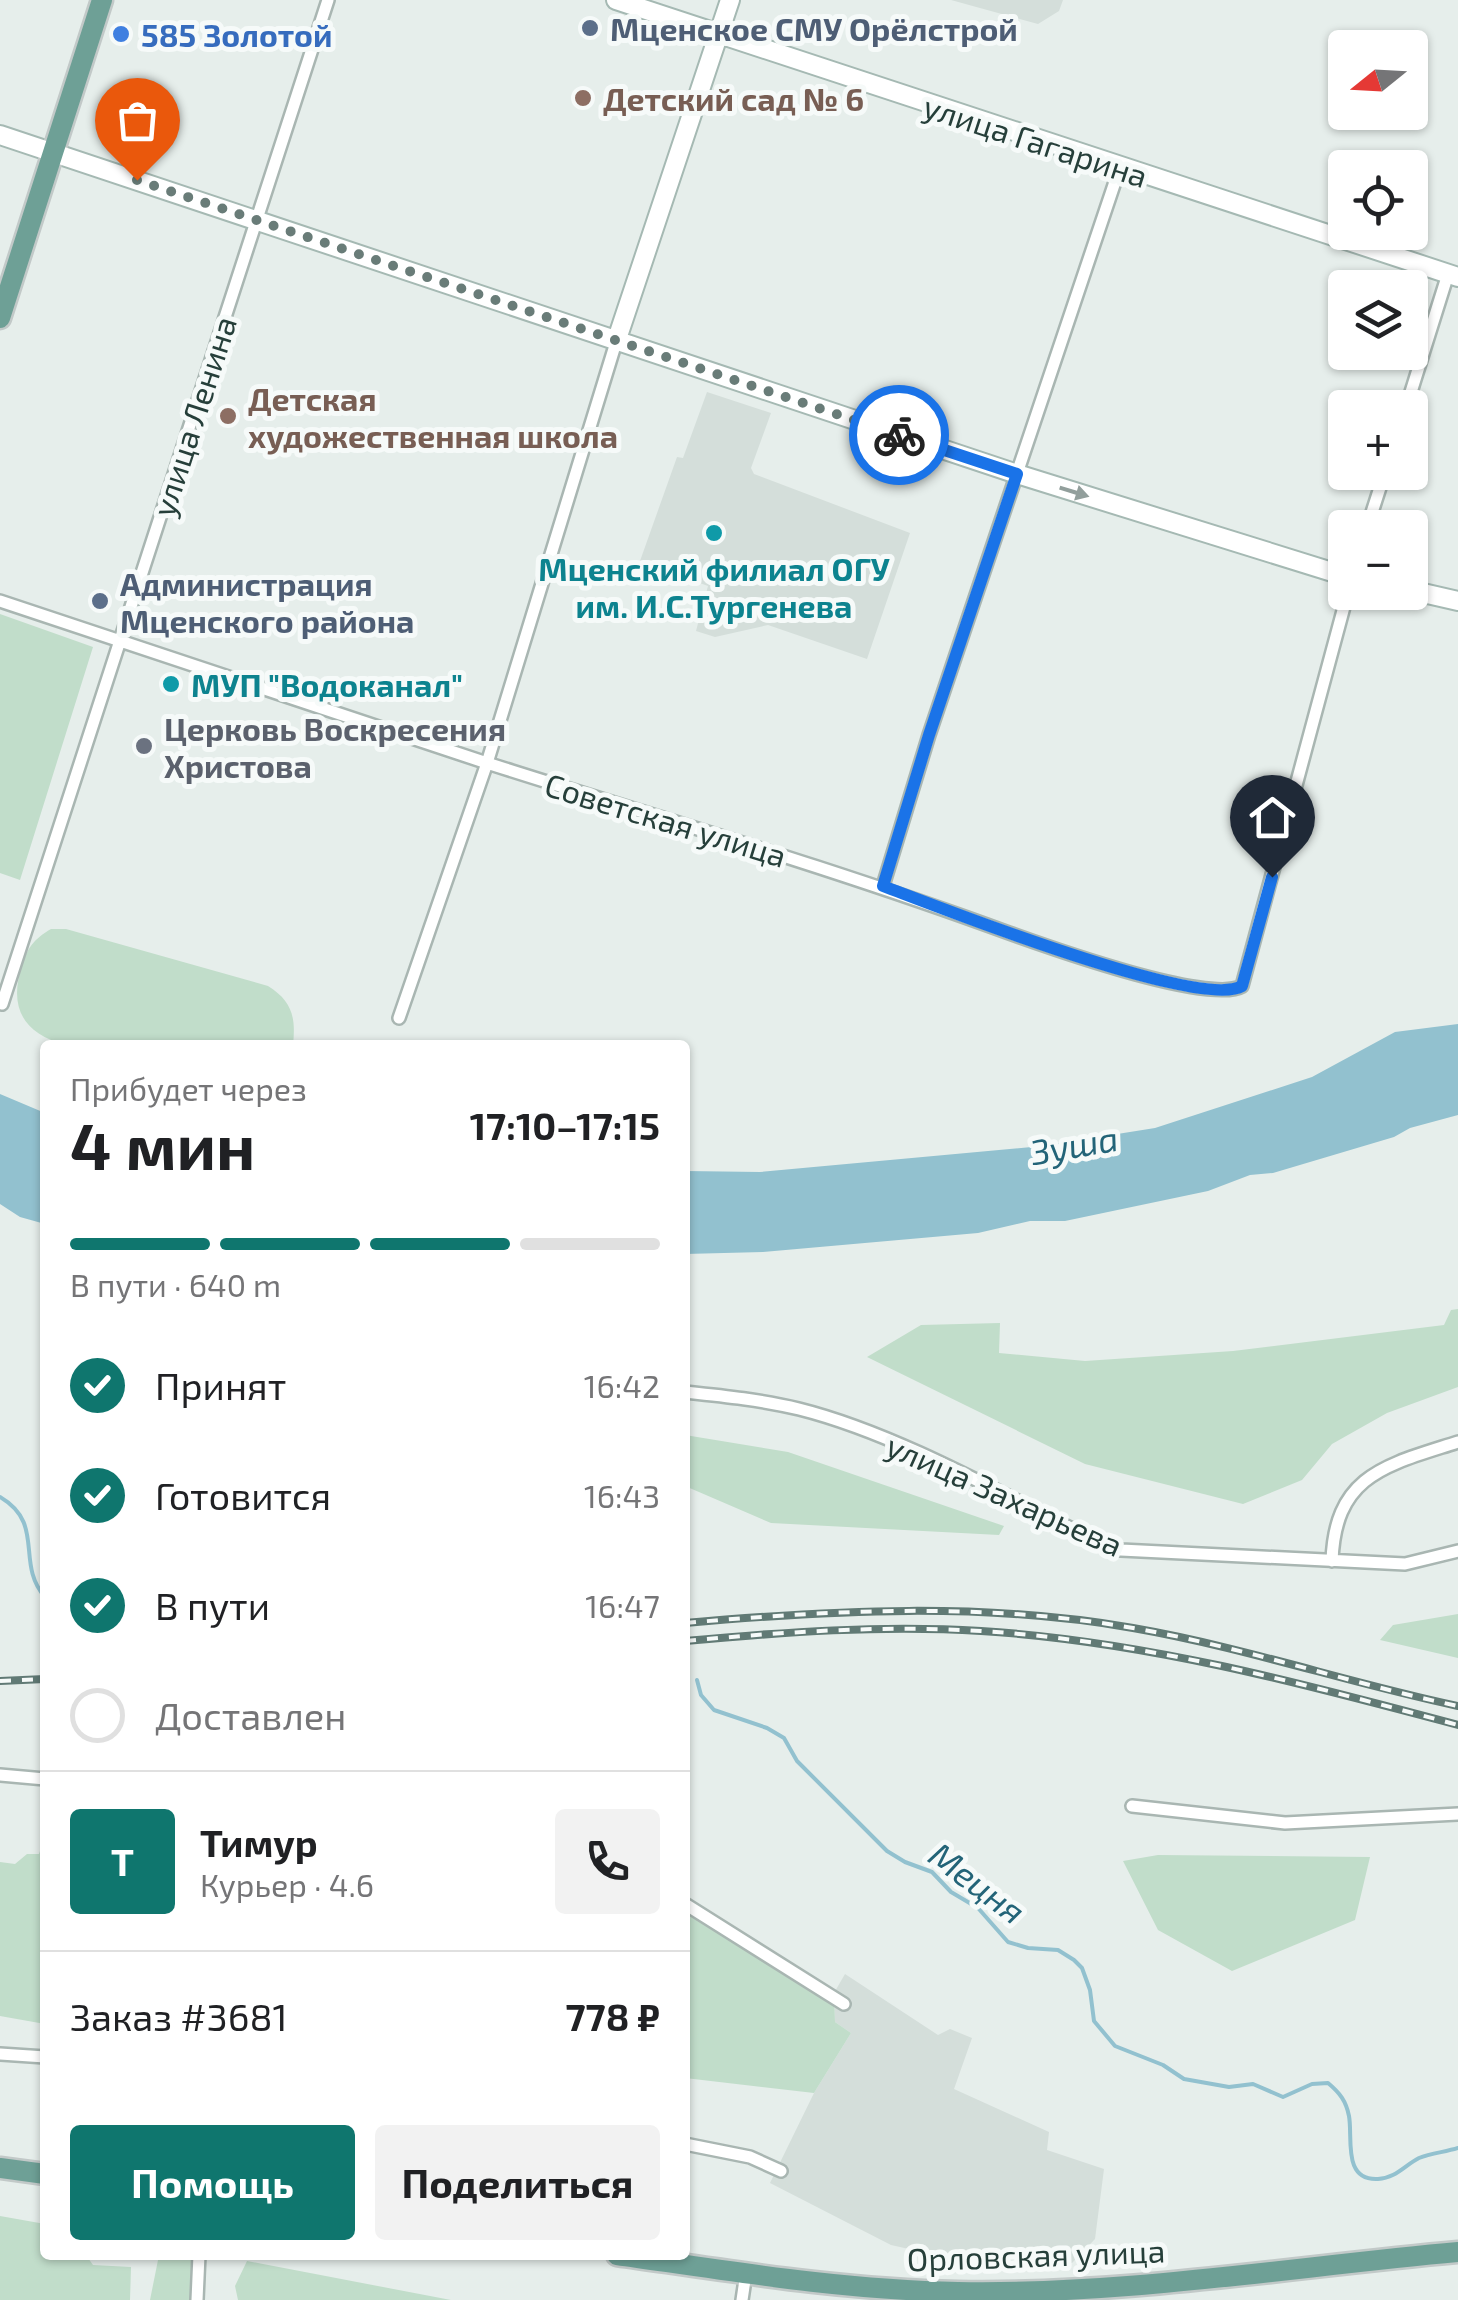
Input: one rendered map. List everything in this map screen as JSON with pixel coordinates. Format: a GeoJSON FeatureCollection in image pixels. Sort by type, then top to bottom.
{"type":"FeatureCollection","features":[{"type":"Feature","properties":{"kind":"main road"},"geometry":{"type":"LineString","coordinates":[[0,318],[102,0]]}},
{"type":"Feature","properties":{"kind":"main road","name":"улица Гагарина"},"geometry":{"type":"LineString","coordinates":[[616,0],[1453,276]]}},
{"type":"Feature","properties":{"kind":"main road"},"geometry":{"type":"LineString","coordinates":[[616,339],[730,0]]}},
{"type":"Feature","properties":{"kind":"main road"},"geometry":{"type":"LineString","coordinates":[[0,135],[1017,474],[1328,571]]}},
{"type":"Feature","properties":{"kind":"main road"},"geometry":{"type":"LineString","coordinates":[[1428,594],[1458,601]]}},
{"type":"Feature","properties":{"kind":"main road"},"geometry":{"type":"LineString","coordinates":[[0,2168],[40,2173]]}},
{"type":"Feature","properties":{"kind":"main road","name":"Орловская улица"},"geometry":{"type":"LineString","coordinates":[[651,2260],[890,2289],[1056,2295],[1458,2252]]}},
{"type":"Feature","properties":{"kind":"street","name":"улица Ленина"},"geometry":{"type":"LineString","coordinates":[[2,1004],[328,0]]}},
{"type":"Feature","properties":{"kind":"street"},"geometry":{"type":"LineString","coordinates":[[883,886],[929,735],[1120,167]]}},
{"type":"Feature","properties":{"kind":"street"},"geometry":{"type":"LineString","coordinates":[[1412,390],[1453,276]]}},
{"type":"Feature","properties":{"kind":"street"},"geometry":{"type":"LineString","coordinates":[[400,1018],[487,763],[616,339]]}},
{"type":"Feature","properties":{"kind":"street","name":"Советская улица"},"geometry":{"type":"LineString","coordinates":[[0,601],[487,763],[883,886],[1116,968],[1219,991],[1242,986],[1343,610]]}},
{"type":"Feature","properties":{"kind":"street","name":"улица Захарьева"},"geometry":{"type":"LineString","coordinates":[[690,1393],[800,1409],[850,1426],[936,1462],[1121,1550],[1406,1564],[1458,1551]]}},
{"type":"Feature","properties":{"kind":"street"},"geometry":{"type":"LineString","coordinates":[[1332,1561],[1339,1512],[1355,1490],[1378,1470],[1458,1442]]}},
{"type":"Feature","properties":{"kind":"street"},"geometry":{"type":"LineString","coordinates":[[0,1774],[40,1778]]}},
{"type":"Feature","properties":{"kind":"street"},"geometry":{"type":"LineString","coordinates":[[1132,1806],[1285,1823],[1458,1814]]}},
{"type":"Feature","properties":{"kind":"street"},"geometry":{"type":"LineString","coordinates":[[690,1907],[844,2004]]}},
{"type":"Feature","properties":{"kind":"street"},"geometry":{"type":"LineString","coordinates":[[0,2054],[40,2057]]}},
{"type":"Feature","properties":{"kind":"street"},"geometry":{"type":"LineString","coordinates":[[690,2145],[750,2157],[782,2171]]}},
{"type":"Feature","properties":{"kind":"street"},"geometry":{"type":"LineString","coordinates":[[198,2300],[199,2260]]}},
{"type":"Feature","properties":{"kind":"street"},"geometry":{"type":"LineString","coordinates":[[742,2300],[746,2274]]}},
{"type":"Feature","properties":{"kind":"shaded area"},"geometry":{"type":"Polygon","coordinates":[[[951,0],[1063,0],[1059,11],[1038,24],[951,0]]]}},
{"type":"Feature","properties":{"kind":"shaded area"},"geometry":{"type":"Polygon","coordinates":[[[707,392],[771,413],[751,468],[754,474],[910,533],[867,659],[768,625],[715,637],[696,631],[708,586],[640,561],[677,457],[683,458],[707,392]]]}},
{"type":"Feature","properties":{"kind":"shaded area"},"geometry":{"type":"Polygon","coordinates":[[[845,1974],[938,2035],[950,2029],[972,2038],[954,2089],[1049,2132],[1047,2150],[1104,2169],[1095,2239],[1072,2263],[1016,2258],[963,2261],[891,2245],[770,2183],[814,2093],[851,2033],[835,2022],[834,1993],[845,1974]]]}},
{"type":"Feature","properties":{"kind":"green space"},"geometry":{"type":"Polygon","coordinates":[[[0,614],[93,647],[20,880],[0,873],[0,614]]]}},
{"type":"Feature","properties":{"kind":"green space"},"geometry":{"type":"Polygon","coordinates":[[[51,929],[66,929],[268,986],[291,1011],[293,1040],[51,1040],[23,1017],[17,995],[26,954],[51,929]]]}},
{"type":"Feature","properties":{"kind":"green space"},"geometry":{"type":"Polygon","coordinates":[[[1458,1309],[1458,1387],[1387,1413],[1332,1444],[1302,1480],[1243,1504],[1085,1464],[867,1357],[921,1325],[1000,1323],[999,1353],[1085,1361],[1233,1351],[1444,1325],[1451,1310],[1458,1309]]]}},
{"type":"Feature","properties":{"kind":"green space"},"geometry":{"type":"Polygon","coordinates":[[[690,1436],[788,1452],[1004,1526],[999,1535],[771,1523],[690,1488],[690,1436]]]}},
{"type":"Feature","properties":{"kind":"green space"},"geometry":{"type":"Polygon","coordinates":[[[1458,1614],[1458,1658],[1380,1640],[1393,1625],[1458,1614]]]}},
{"type":"Feature","properties":{"kind":"green space"},"geometry":{"type":"Polygon","coordinates":[[[40,1851],[40,2023],[0,2016],[0,1862],[15,1864],[27,1854],[40,1851]]]}},
{"type":"Feature","properties":{"kind":"green space"},"geometry":{"type":"Polygon","coordinates":[[[1158,1855],[1370,1857],[1355,1920],[1232,1971],[1158,1930],[1123,1861],[1158,1855]]]}},
{"type":"Feature","properties":{"kind":"green space"},"geometry":{"type":"Polygon","coordinates":[[[690,1900],[834,1993],[835,2022],[851,2033],[814,2093],[690,2079],[690,1900]]]}},
{"type":"Feature","properties":{"kind":"green space"},"geometry":{"type":"Polygon","coordinates":[[[0,2216],[40,2223],[40,2260],[90,2260],[93,2265],[131,2267],[130,2300],[0,2300],[0,2216]]]}},
{"type":"Feature","properties":{"kind":"green space"},"geometry":{"type":"Polygon","coordinates":[[[158,2260],[194,2260],[191,2300],[150,2300],[158,2260]]]}},
{"type":"Feature","properties":{"kind":"green space"},"geometry":{"type":"Polygon","coordinates":[[[247,2261],[451,2300],[238,2300],[235,2286],[247,2261]]]}},
{"type":"Feature","properties":{"kind":"water","name":"Зуша"},"geometry":{"type":"Polygon","coordinates":[[[1458,1024],[1458,1115],[1273,1173],[1250,1175],[1208,1191],[1065,1221],[1030,1221],[978,1233],[763,1252],[690,1254],[690,1171],[760,1172],[1042,1146],[1155,1128],[1312,1077],[1395,1032],[1458,1024]]]}},
{"type":"Feature","properties":{"kind":"water"},"geometry":{"type":"Polygon","coordinates":[[[0,1094],[40,1111],[40,1223],[20,1217],[0,1204],[0,1094]]]}},
{"type":"Feature","properties":{"kind":"waterway","name":"Мецня"},"geometry":{"type":"LineString","coordinates":[[0,1497],[22,1519],[32,1571],[40,1590]]}},
{"type":"Feature","properties":{"kind":"waterway","name":"Мецня"},"geometry":{"type":"LineString","coordinates":[[697,1680],[701,1695],[714,1710],[784,1738],[797,1761],[887,1851],[932,1872],[951,1892],[978,1908],[1008,1942],[1058,1950],[1074,1960],[1082,1968],[1090,1990],[1094,2021],[1115,2046],[1163,2065],[1184,2079],[1229,2087],[1253,2084],[1283,2097],[1312,2084],[1328,2083],[1346,2106],[1354,2165],[1367,2178],[1390,2176],[1419,2158],[1458,2148]]}},
{"type":"Feature","properties":{"kind":"railway"},"geometry":{"type":"LineString","coordinates":[[690,1623],[909,1611],[1077,1620],[1215,1645],[1458,1706]]}},
{"type":"Feature","properties":{"kind":"railway"},"geometry":{"type":"LineString","coordinates":[[690,1641],[870,1629],[944,1629],[1042,1636],[1222,1666],[1458,1725]]}},
{"type":"Feature","properties":{"kind":"railway"},"geometry":{"type":"LineString","coordinates":[[0,1681],[40,1679]]}},
{"type":"Feature","properties":{"kind":"way so far"},"geometry":{"type":"LineString","coordinates":[[137,180],[899,435]]}},
{"type":"Feature","properties":{"kind":"place","name":"Мценское СМУ Орёлстрой"},"geometry":{"type":"Point","coordinates":[590,28]}},
{"type":"Feature","properties":{"kind":"place","name":"585 Золотой"},"geometry":{"type":"Point","coordinates":[121,34]}},
{"type":"Feature","properties":{"kind":"place","name":"Детский сад № 6"},"geometry":{"type":"Point","coordinates":[583,98]}},
{"type":"Feature","properties":{"kind":"place","name":"Детская художественная школа"},"geometry":{"type":"Point","coordinates":[228,416]}},
{"type":"Feature","properties":{"kind":"place","name":"Мценский филиал ОГУ им. И.С.Тургенева"},"geometry":{"type":"Point","coordinates":[714,533]}},
{"type":"Feature","properties":{"kind":"place","name":"Администрация Мценского района"},"geometry":{"type":"Point","coordinates":[100,601]}},
{"type":"Feature","properties":{"kind":"place","name":"МУП \"Водоканал\""},"geometry":{"type":"Point","coordinates":[171,684]}},
{"type":"Feature","properties":{"kind":"place","name":"Церковь Воскресения Христова"},"geometry":{"type":"Point","coordinates":[144,746]}},
{"type":"Feature","properties":{"kind":"route"},"geometry":{"type":"LineString","coordinates":[[899,435],[1017,474],[883,886],[1116,968],[1199,988],[1233,991],[1242,986],[1272,877]]}}]}
